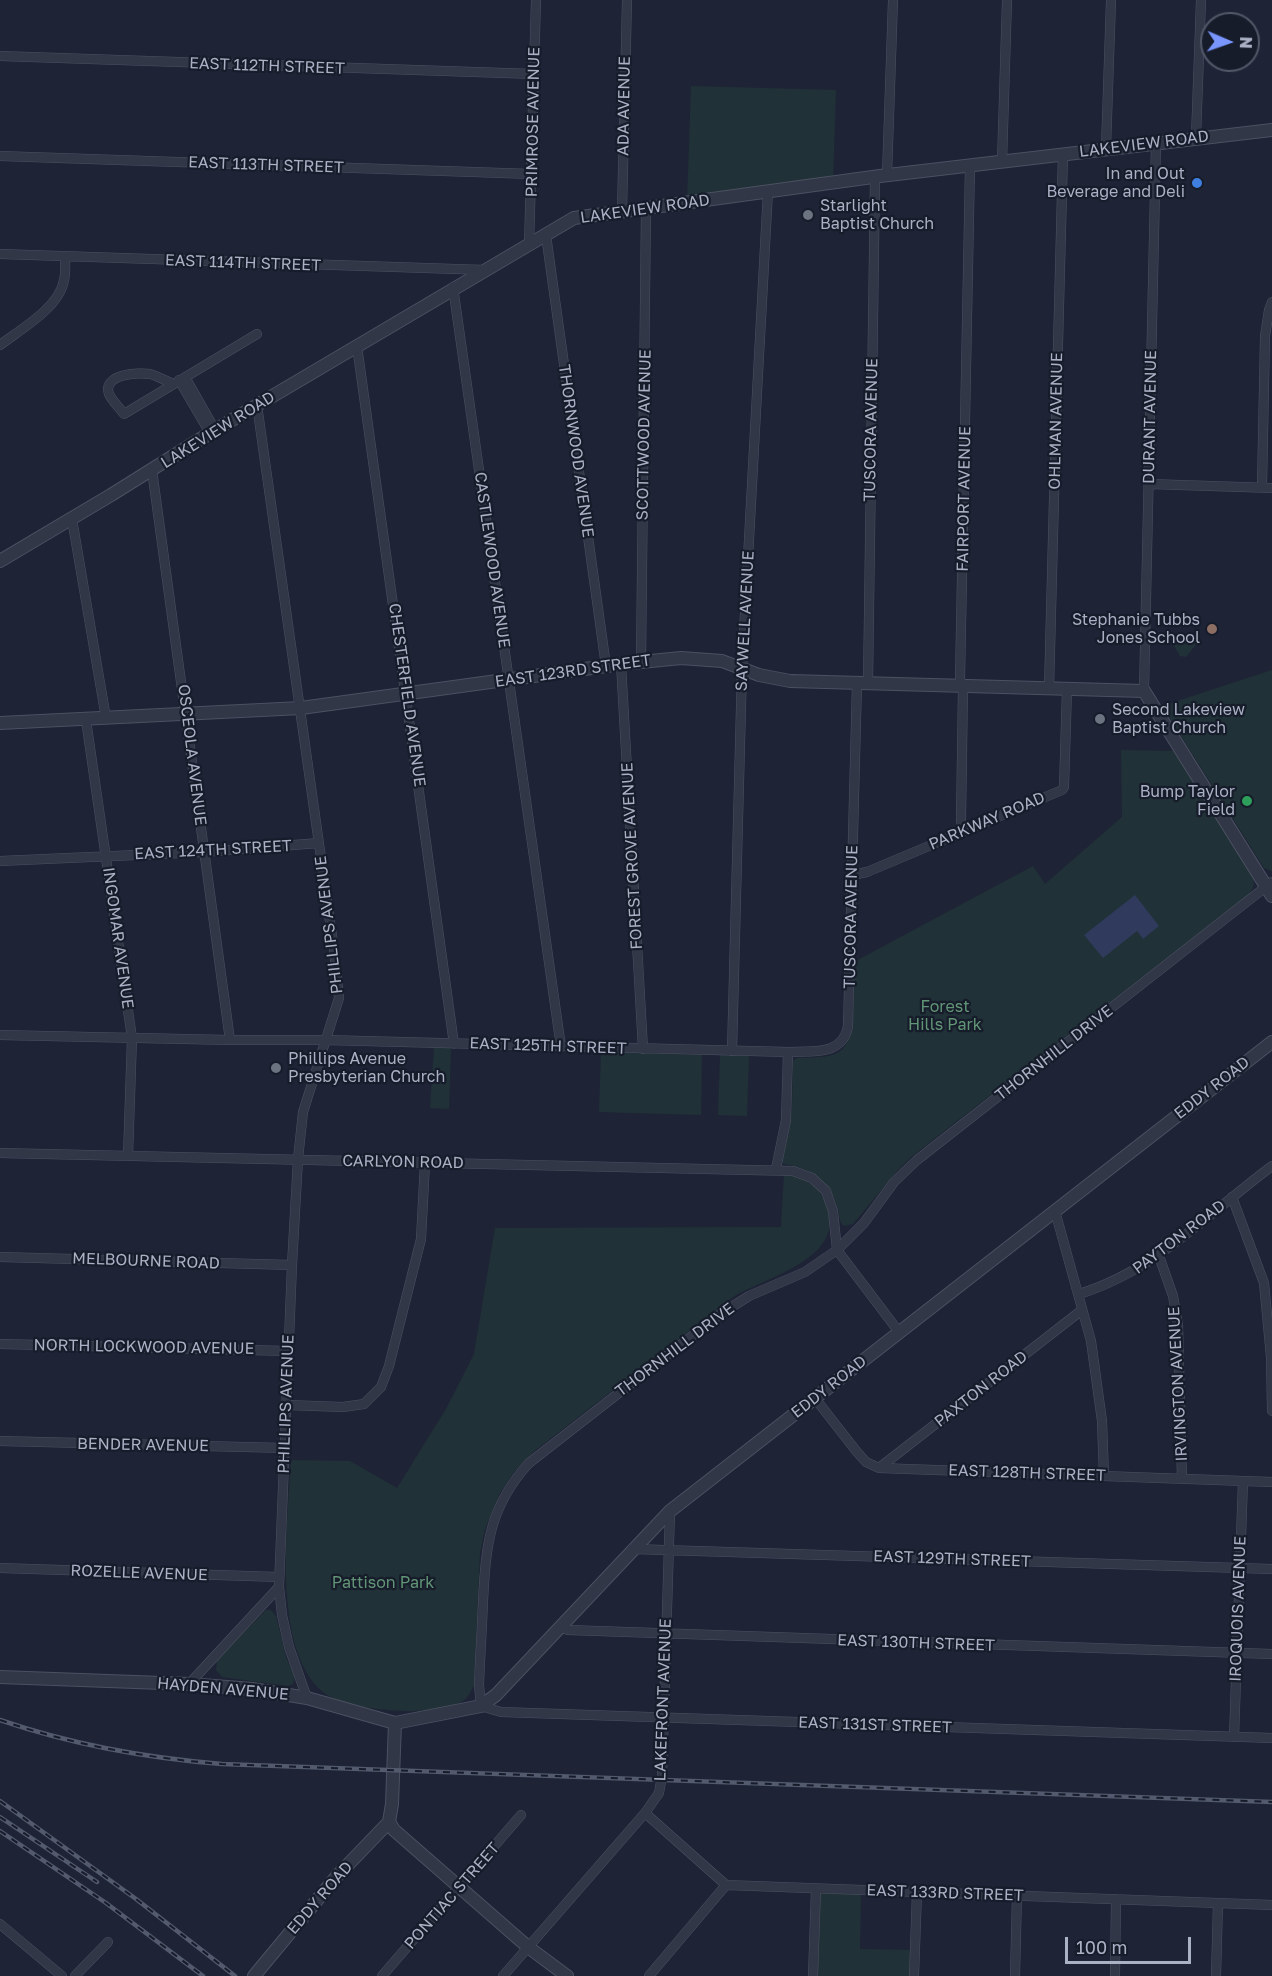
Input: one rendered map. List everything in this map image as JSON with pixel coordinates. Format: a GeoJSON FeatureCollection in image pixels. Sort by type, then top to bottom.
{"type":"FeatureCollection","features":[{"type":"Feature","properties":{"kind":"street","name":"PRIMROSE AVENUE"},"geometry":{"type":"LineString","coordinates":[[529,245],[536,0]]}},
{"type":"Feature","properties":{"kind":"street","name":"ADA AVENUE"},"geometry":{"type":"LineString","coordinates":[[622,212],[627,0]]}},
{"type":"Feature","properties":{"kind":"street","name":"TUSCORA AVENUE"},"geometry":{"type":"LineString","coordinates":[[842,1042],[848,1026],[852,875],[862,684],[881,176],[893,0]]}},
{"type":"Feature","properties":{"kind":"street"},"geometry":{"type":"LineString","coordinates":[[1002,162],[1007,0]]}},
{"type":"Feature","properties":{"kind":"street"},"geometry":{"type":"LineString","coordinates":[[1106,148],[1111,0]]}},
{"type":"Feature","properties":{"kind":"street"},"geometry":{"type":"LineString","coordinates":[[1196,137],[1201,0]]}},
{"type":"Feature","properties":{"kind":"street","name":"EAST 112TH STREET"},"geometry":{"type":"LineString","coordinates":[[0,56],[534,74]]}},
{"type":"Feature","properties":{"kind":"street","name":"LAKEVIEW ROAD"},"geometry":{"type":"LineString","coordinates":[[0,561],[152,470],[212,431],[573,218],[881,176],[1106,148],[1156,144],[1196,137],[1272,130]]}},
{"type":"Feature","properties":{"kind":"street","name":"DURANT AVENUE"},"geometry":{"type":"LineString","coordinates":[[1144,691],[1156,144]]}},
{"type":"Feature","properties":{"kind":"street","name":"OHLMAN AVENUE"},"geometry":{"type":"LineString","coordinates":[[1049,688],[1063,154]]}},
{"type":"Feature","properties":{"kind":"street","name":"EAST 113TH STREET"},"geometry":{"type":"LineString","coordinates":[[0,156],[532,174]]}},
{"type":"Feature","properties":{"kind":"street","name":"FAIRPORT AVENUE"},"geometry":{"type":"LineString","coordinates":[[963,831],[961,821],[963,687],[960,679],[970,166]]}},
{"type":"Feature","properties":{"kind":"street","name":"SAYWELL AVENUE"},"geometry":{"type":"LineString","coordinates":[[732,1051],[742,668],[768,191]]}},
{"type":"Feature","properties":{"kind":"street","name":"SCOTTWOOD AVENUE"},"geometry":{"type":"LineString","coordinates":[[641,662],[646,208]]}},
{"type":"Feature","properties":{"kind":"street","name":"THORNWOOD AVENUE"},"geometry":{"type":"LineString","coordinates":[[546,235],[606,666]]}},
{"type":"Feature","properties":{"kind":"street","name":"EAST 114TH STREET"},"geometry":{"type":"LineString","coordinates":[[0,254],[486,270]]}},
{"type":"Feature","properties":{"kind":"street"},"geometry":{"type":"LineString","coordinates":[[0,345],[50,307],[60,293],[64,281],[65,257]]}},
{"type":"Feature","properties":{"kind":"street","name":"CASTLEWOOD AVENUE"},"geometry":{"type":"LineString","coordinates":[[453,287],[561,1047]]}},
{"type":"Feature","properties":{"kind":"street"},"geometry":{"type":"LineString","coordinates":[[1149,484],[1267,487],[1265,336],[1272,302]]}},
{"type":"Feature","properties":{"kind":"street"},"geometry":{"type":"LineString","coordinates":[[212,431],[179,380],[151,374],[124,374],[114,379],[109,388],[110,395],[124,414],[179,380],[257,334]]}},
{"type":"Feature","properties":{"kind":"street","name":"CHESTERFIELD AVENUE"},"geometry":{"type":"LineString","coordinates":[[357,346],[454,1044]]}},
{"type":"Feature","properties":{"kind":"street","name":"PHILLIPS AVENUE"},"geometry":{"type":"LineString","coordinates":[[257,405],[301,708],[339,998],[303,1112],[292,1265],[279,1582],[285,1631],[307,1698]]}},
{"type":"Feature","properties":{"kind":"street","name":"OSCEOLA AVENUE"},"geometry":{"type":"LineString","coordinates":[[152,470],[230,1040]]}},
{"type":"Feature","properties":{"kind":"street"},"geometry":{"type":"LineString","coordinates":[[72,519],[106,718]]}},
{"type":"Feature","properties":{"kind":"street","name":"EAST 123RD STREET"},"geometry":{"type":"LineString","coordinates":[[0,723],[301,708],[621,664],[681,658],[703,658],[759,675],[790,681],[1144,691]]}},
{"type":"Feature","properties":{"kind":"street","name":"FOREST GROVE AVENUE"},"geometry":{"type":"LineString","coordinates":[[621,664],[643,1049]]}},
{"type":"Feature","properties":{"kind":"street","name":"PARKWAY ROAD"},"geometry":{"type":"LineString","coordinates":[[852,875],[867,872],[1064,787],[1067,689]]}},
{"type":"Feature","properties":{"kind":"street"},"geometry":{"type":"LineString","coordinates":[[1144,691],[1270,888]]}},
{"type":"Feature","properties":{"kind":"street","name":"INGOMAR AVENUE"},"geometry":{"type":"LineString","coordinates":[[86,720],[132,1038],[128,1156]]}},
{"type":"Feature","properties":{"kind":"street","name":"EAST 124TH STREET"},"geometry":{"type":"LineString","coordinates":[[0,861],[204,852],[319,843]]}},
{"type":"Feature","properties":{"kind":"street","name":"THORNHILL DRIVE"},"geometry":{"type":"LineString","coordinates":[[481,1706],[479,1685],[489,1535],[501,1504],[519,1475],[540,1453],[718,1315],[749,1296],[805,1272],[837,1250],[864,1223],[894,1182],[917,1160],[1270,888]]}},
{"type":"Feature","properties":{"kind":"street","name":"EAST 125TH STREET"},"geometry":{"type":"LineString","coordinates":[[0,1035],[325,1040],[788,1052],[823,1051],[842,1042]]}},
{"type":"Feature","properties":{"kind":"street","name":"EDDY ROAD"},"geometry":{"type":"LineString","coordinates":[[395,1723],[481,1706],[496,1695],[670,1511],[1272,1042]]}},
{"type":"Feature","properties":{"kind":"street"},"geometry":{"type":"LineString","coordinates":[[776,1169],[786,1120],[788,1052]]}},
{"type":"Feature","properties":{"kind":"street","name":"CARLYON ROAD"},"geometry":{"type":"LineString","coordinates":[[0,1153],[776,1169],[806,1174],[818,1183],[830,1199],[837,1250]]}},
{"type":"Feature","properties":{"kind":"street"},"geometry":{"type":"LineString","coordinates":[[287,1405],[343,1407],[364,1404],[381,1387],[392,1358],[421,1239],[425,1163]]}},
{"type":"Feature","properties":{"kind":"street","name":"PAYTON ROAD"},"geometry":{"type":"LineString","coordinates":[[1079,1294],[1105,1286],[1159,1256],[1272,1166]]}},
{"type":"Feature","properties":{"kind":"street"},"geometry":{"type":"LineString","coordinates":[[1232,1197],[1264,1283],[1271,1357],[1272,1411]]}},
{"type":"Feature","properties":{"kind":"street"},"geometry":{"type":"LineString","coordinates":[[1055,1210],[1091,1341],[1102,1421],[1104,1476]]}},
{"type":"Feature","properties":{"kind":"street"},"geometry":{"type":"LineString","coordinates":[[837,1250],[899,1332]]}},
{"type":"Feature","properties":{"kind":"street","name":"IRVINGTON AVENUE"},"geometry":{"type":"LineString","coordinates":[[1159,1256],[1173,1296],[1178,1325],[1182,1479]]}},
{"type":"Feature","properties":{"kind":"street","name":"MELBOURNE ROAD"},"geometry":{"type":"LineString","coordinates":[[0,1257],[292,1265]]}},
{"type":"Feature","properties":{"kind":"street","name":"PAXTON ROAD"},"geometry":{"type":"LineString","coordinates":[[879,1468],[1082,1310]]}},
{"type":"Feature","properties":{"kind":"street","name":"NORTH LOCKWOOD AVENUE"},"geometry":{"type":"LineString","coordinates":[[0,1344],[289,1351]]}},
{"type":"Feature","properties":{"kind":"street"},"geometry":{"type":"LineString","coordinates":[[814,1397],[861,1457],[879,1468]]}},
{"type":"Feature","properties":{"kind":"street","name":"BENDER AVENUE"},"geometry":{"type":"LineString","coordinates":[[0,1441],[285,1448]]}},
{"type":"Feature","properties":{"kind":"street","name":"EAST 128TH STREET"},"geometry":{"type":"LineString","coordinates":[[879,1468],[1272,1482]]}},
{"type":"Feature","properties":{"kind":"street","name":"IROQUOIS AVENUE"},"geometry":{"type":"LineString","coordinates":[[1234,1737],[1243,1481]]}},
{"type":"Feature","properties":{"kind":"street","name":"LAKEFRONT AVENUE"},"geometry":{"type":"LineString","coordinates":[[503,1976],[645,1813],[659,1793],[664,1718],[670,1511]]}},
{"type":"Feature","properties":{"kind":"street","name":"EAST 129TH STREET"},"geometry":{"type":"LineString","coordinates":[[633,1549],[1272,1569]]}},
{"type":"Feature","properties":{"kind":"street","name":"ROZELLE AVENUE"},"geometry":{"type":"LineString","coordinates":[[0,1568],[279,1582]]}},
{"type":"Feature","properties":{"kind":"street"},"geometry":{"type":"LineString","coordinates":[[189,1684],[279,1582]]}},
{"type":"Feature","properties":{"kind":"street","name":"EAST 130TH STREET"},"geometry":{"type":"LineString","coordinates":[[562,1627],[568,1630],[666,1634],[1272,1654]]}},
{"type":"Feature","properties":{"kind":"street","name":"HAYDEN AVENUE"},"geometry":{"type":"LineString","coordinates":[[0,1677],[189,1684],[252,1689],[307,1698],[395,1723]]}},
{"type":"Feature","properties":{"kind":"street","name":"EAST 131ST STREET"},"geometry":{"type":"LineString","coordinates":[[481,1706],[501,1712],[1272,1738]]}},
{"type":"Feature","properties":{"kind":"street"},"geometry":{"type":"LineString","coordinates":[[395,1723],[392,1804],[389,1822],[394,1830],[528,1947],[567,1976]]}},
{"type":"Feature","properties":{"kind":"street"},"geometry":{"type":"LineString","coordinates":[[645,1813],[726,1885],[649,1976]]}},
{"type":"Feature","properties":{"kind":"street","name":"PONTIAC STREET"},"geometry":{"type":"LineString","coordinates":[[382,1976],[521,1815]]}},
{"type":"Feature","properties":{"kind":"street","name":"EDDY ROAD"},"geometry":{"type":"LineString","coordinates":[[254,1976],[337,1876],[389,1822]]}},
{"type":"Feature","properties":{"kind":"street","name":"EAST 133RD STREET"},"geometry":{"type":"LineString","coordinates":[[726,1885],[1272,1905]]}},
{"type":"Feature","properties":{"kind":"street"},"geometry":{"type":"LineString","coordinates":[[813,1976],[816,1889]]}},
{"type":"Feature","properties":{"kind":"street"},"geometry":{"type":"LineString","coordinates":[[914,1976],[917,1892]]}},
{"type":"Feature","properties":{"kind":"street"},"geometry":{"type":"LineString","coordinates":[[1015,1976],[1017,1895]]}},
{"type":"Feature","properties":{"kind":"street"},"geometry":{"type":"LineString","coordinates":[[1114,1976],[1116,1899]]}},
{"type":"Feature","properties":{"kind":"street"},"geometry":{"type":"LineString","coordinates":[[1216,1976],[1218,1903]]}},
{"type":"Feature","properties":{"kind":"street"},"geometry":{"type":"LineString","coordinates":[[0,1924],[62,1976]]}},
{"type":"Feature","properties":{"kind":"street"},"geometry":{"type":"LineString","coordinates":[[75,1976],[108,1942]]}},
{"type":"Feature","properties":{"kind":"green space"},"geometry":{"type":"Polygon","coordinates":[[[691,86],[836,90],[833,183],[687,202],[691,86]]]}},
{"type":"Feature","properties":{"kind":"green space"},"geometry":{"type":"Polygon","coordinates":[[[1183,636],[1192,637],[1198,642],[1186,657],[1180,656],[1174,646],[1183,636]]]}},
{"type":"Feature","properties":{"kind":"green space","name":"Bump Taylor Field"},"geometry":{"type":"Polygon","coordinates":[[[1272,670],[1271,871],[1264,868],[1162,706],[1272,670]]]}},
{"type":"Feature","properties":{"kind":"green space","name":"Forest Hills Park"},"geometry":{"type":"Polygon","coordinates":[[[1121,750],[1174,751],[1252,875],[1254,883],[1251,890],[1248,895],[911,1157],[853,1224],[844,1226],[840,1220],[835,1199],[825,1184],[811,1173],[784,1164],[782,1161],[792,1109],[793,1061],[797,1058],[824,1057],[839,1052],[845,1046],[850,1036],[854,1011],[854,962],[1033,866],[1045,884],[1122,817],[1121,750]]]}},
{"type":"Feature","properties":{"kind":"green space"},"geometry":{"type":"Polygon","coordinates":[[[434,1047],[451,1048],[449,1109],[430,1108],[434,1047]]]}},
{"type":"Feature","properties":{"kind":"green space"},"geometry":{"type":"Polygon","coordinates":[[[601,1052],[702,1055],[701,1115],[599,1112],[601,1052]]]}},
{"type":"Feature","properties":{"kind":"green space"},"geometry":{"type":"Polygon","coordinates":[[[720,1055],[749,1056],[747,1116],[718,1115],[720,1055]]]}},
{"type":"Feature","properties":{"kind":"green space","name":"Pattison Park"},"geometry":{"type":"Polygon","coordinates":[[[784,1174],[808,1182],[818,1190],[825,1201],[830,1221],[826,1237],[816,1251],[784,1272],[733,1297],[532,1453],[514,1472],[500,1493],[485,1529],[480,1553],[474,1685],[467,1697],[460,1703],[446,1707],[401,1711],[353,1705],[323,1692],[307,1672],[296,1646],[289,1616],[286,1549],[291,1460],[350,1461],[397,1488],[446,1409],[474,1354],[495,1228],[781,1227],[784,1174]]]}},
{"type":"Feature","properties":{"kind":"green space"},"geometry":{"type":"Polygon","coordinates":[[[266,1610],[271,1610],[276,1616],[286,1657],[295,1677],[293,1684],[288,1686],[222,1677],[216,1670],[217,1660],[266,1610]]]}},
{"type":"Feature","properties":{"kind":"green space"},"geometry":{"type":"Polygon","coordinates":[[[816,1889],[861,1890],[860,1949],[915,1950],[914,1976],[813,1976],[816,1889]]]}},
{"type":"Feature","properties":{"kind":"water"},"geometry":{"type":"Polygon","coordinates":[[[1135,895],[1159,926],[1143,939],[1137,931],[1103,958],[1084,935],[1135,895]]]}},
{"type":"Feature","properties":{"kind":"railway"},"geometry":{"type":"LineString","coordinates":[[0,1720],[55,1737],[110,1749],[222,1764],[1272,1802]]}},
{"type":"Feature","properties":{"kind":"railway"},"geometry":{"type":"LineString","coordinates":[[0,1801],[136,1899],[235,1976]]}},
{"type":"Feature","properties":{"kind":"railway"},"geometry":{"type":"LineString","coordinates":[[0,1817],[97,1882]]}},
{"type":"Feature","properties":{"kind":"railway"},"geometry":{"type":"LineString","coordinates":[[0,1831],[106,1903],[203,1976]]}},
{"type":"Feature","properties":{"kind":"place","name":"In and Out Beverage and Deli"},"geometry":{"type":"Point","coordinates":[1197,183]}},
{"type":"Feature","properties":{"kind":"place","name":"Starlight Baptist Church"},"geometry":{"type":"Point","coordinates":[808,215]}},
{"type":"Feature","properties":{"kind":"place","name":"Stephanie Tubbs Jones School"},"geometry":{"type":"Point","coordinates":[1212,629]}},
{"type":"Feature","properties":{"kind":"place","name":"Second Lakeview Baptist Church"},"geometry":{"type":"Point","coordinates":[1100,719]}},
{"type":"Feature","properties":{"kind":"place","name":"Bump Taylor Field"},"geometry":{"type":"Point","coordinates":[1247,801]}},
{"type":"Feature","properties":{"kind":"place","name":"Phillips Avenue Presbyterian Church"},"geometry":{"type":"Point","coordinates":[276,1068]}}]}
